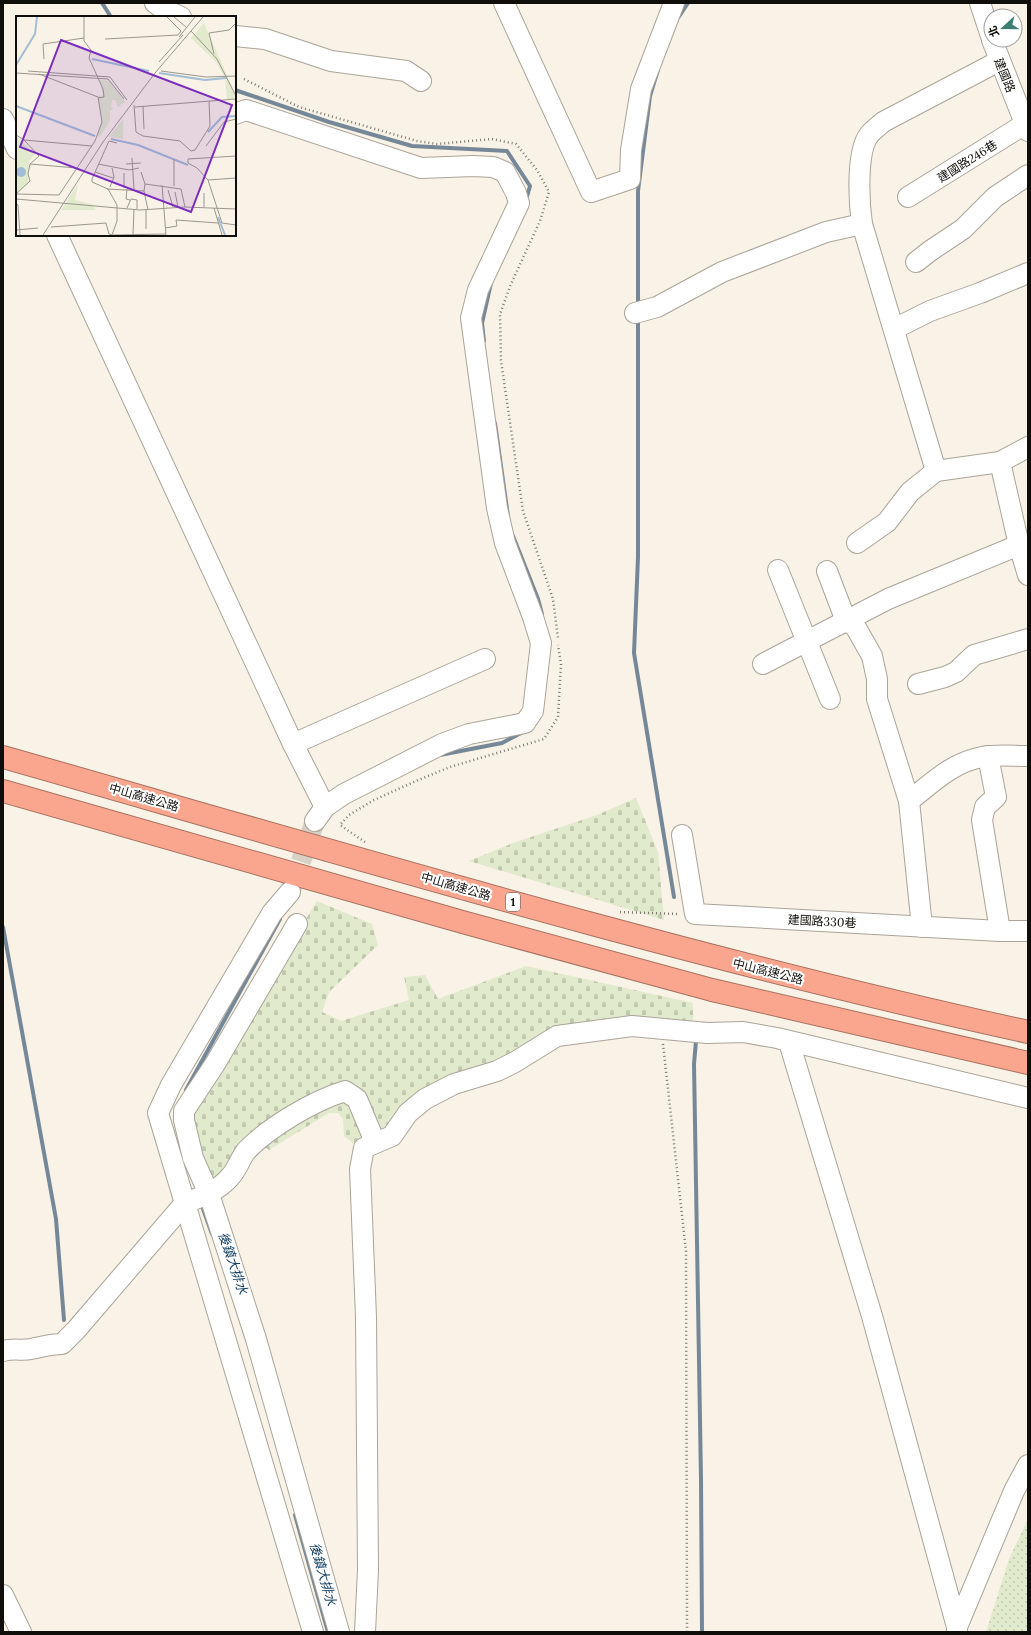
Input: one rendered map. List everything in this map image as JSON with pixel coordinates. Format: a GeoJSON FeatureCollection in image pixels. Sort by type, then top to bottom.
{"type":"FeatureCollection","features":[{"type":"Feature","properties":{"kind":"highway","name":"中山高速公路"},"geometry":{"type":"LineString","coordinates":[[3,757],[487,895],[726,961],[1028,1032]]}},
{"type":"Feature","properties":{"kind":"highway"},"geometry":{"type":"LineString","coordinates":[[3,791],[458,921],[704,988],[1028,1063]]}},
{"type":"Feature","properties":{"kind":"street"},"geometry":{"type":"LineString","coordinates":[[155,3],[179,16]]}},
{"type":"Feature","properties":{"kind":"street"},"geometry":{"type":"LineString","coordinates":[[504,3],[591,192],[630,179],[631,150],[641,89],[674,3]]}},
{"type":"Feature","properties":{"kind":"street"},"geometry":{"type":"LineString","coordinates":[[236,36],[264,39],[331,61],[406,72],[421,81]]}},
{"type":"Feature","properties":{"kind":"street","name":"建國路"},"geometry":{"type":"LineString","coordinates":[[995,48],[1027,128]]}},
{"type":"Feature","properties":{"kind":"street"},"geometry":{"type":"LineString","coordinates":[[936,471],[862,224],[859,195],[862,154],[869,135],[883,122],[999,61]]}},
{"type":"Feature","properties":{"kind":"street"},"geometry":{"type":"LineString","coordinates":[[57,236],[293,744],[320,814],[344,794],[442,744],[469,734],[525,723],[533,711],[541,643],[533,617],[505,543],[497,508],[470,318],[478,290],[519,203],[516,193],[505,172],[493,167],[473,166],[421,168],[246,110],[236,114]]}},
{"type":"Feature","properties":{"kind":"street"},"geometry":{"type":"LineString","coordinates":[[3,119],[16,147]]}},
{"type":"Feature","properties":{"kind":"street","name":"建國路246巷"},"geometry":{"type":"LineString","coordinates":[[908,197],[1027,128]]}},
{"type":"Feature","properties":{"kind":"street"},"geometry":{"type":"LineString","coordinates":[[916,262],[963,229],[995,197],[1028,175]]}},
{"type":"Feature","properties":{"kind":"street"},"geometry":{"type":"LineString","coordinates":[[639,312],[657,307],[722,272],[826,232],[862,224]]}},
{"type":"Feature","properties":{"kind":"street"},"geometry":{"type":"LineString","coordinates":[[894,329],[930,311],[980,293],[1028,273]]}},
{"type":"Feature","properties":{"kind":"street"},"geometry":{"type":"LineString","coordinates":[[856,543],[887,522],[910,492],[936,471],[1000,462],[1028,447]]}},
{"type":"Feature","properties":{"kind":"street"},"geometry":{"type":"LineString","coordinates":[[1000,462],[1019,545],[1028,575]]}},
{"type":"Feature","properties":{"kind":"street"},"geometry":{"type":"LineString","coordinates":[[763,664],[888,598],[1019,545]]}},
{"type":"Feature","properties":{"kind":"street"},"geometry":{"type":"LineString","coordinates":[[778,570],[830,699]]}},
{"type":"Feature","properties":{"kind":"street"},"geometry":{"type":"LineString","coordinates":[[827,571],[846,621],[856,626],[872,656],[876,679],[876,699],[909,801],[922,927]]}},
{"type":"Feature","properties":{"kind":"street"},"geometry":{"type":"LineString","coordinates":[[918,684],[945,677],[956,672],[974,655],[1028,639]]}},
{"type":"Feature","properties":{"kind":"street"},"geometry":{"type":"LineString","coordinates":[[293,744],[485,659]]}},
{"type":"Feature","properties":{"kind":"street"},"geometry":{"type":"LineString","coordinates":[[909,801],[960,763],[988,756],[1028,756]]}},
{"type":"Feature","properties":{"kind":"street"},"geometry":{"type":"LineString","coordinates":[[988,756],[996,797],[985,807],[982,820],[1000,931]]}},
{"type":"Feature","properties":{"kind":"street"},"geometry":{"type":"LineString","coordinates":[[682,835],[695,914]]}},
{"type":"Feature","properties":{"kind":"street"},"geometry":{"type":"LineString","coordinates":[[290,892],[272,913],[170,1085],[158,1113],[180,1189],[197,1198],[256,1339],[339,1632]]}},
{"type":"Feature","properties":{"kind":"street","name":"建國路330巷"},"geometry":{"type":"LineString","coordinates":[[695,914],[1000,931],[1028,931]]}},
{"type":"Feature","properties":{"kind":"street"},"geometry":{"type":"LineString","coordinates":[[297,924],[215,1064],[184,1111],[184,1120],[193,1158],[197,1198],[313,1632]]}},
{"type":"Feature","properties":{"kind":"street"},"geometry":{"type":"LineString","coordinates":[[365,1632],[368,1570],[366,1317],[360,1168],[364,1148],[392,1136],[408,1113],[424,1099],[454,1084],[498,1071],[557,1036],[632,1026],[707,1032],[743,1032],[789,1042],[1027,1104]]}},
{"type":"Feature","properties":{"kind":"street"},"geometry":{"type":"LineString","coordinates":[[789,1042],[872,1316],[957,1630]]}},
{"type":"Feature","properties":{"kind":"street"},"geometry":{"type":"LineString","coordinates":[[3,1351],[13,1348],[30,1350],[48,1344],[62,1344],[197,1198],[230,1178],[246,1152],[275,1127],[329,1096],[345,1091],[357,1099],[375,1142]]}},
{"type":"Feature","properties":{"kind":"street"},"geometry":{"type":"LineString","coordinates":[[957,1630],[1014,1491],[1028,1465]]}},
{"type":"Feature","properties":{"kind":"street"},"geometry":{"type":"LineString","coordinates":[[3,1595],[21,1632]]}},
{"type":"Feature","properties":{"kind":"path"},"geometry":{"type":"LineString","coordinates":[[244,79],[299,107],[417,141],[437,144],[492,140],[516,144],[537,170],[550,192],[540,221],[511,284],[500,314],[501,361],[523,511],[553,599],[561,664],[558,717],[544,739],[450,767],[416,781],[374,800],[349,815],[340,824],[371,846]]}},
{"type":"Feature","properties":{"kind":"path"},"geometry":{"type":"LineString","coordinates":[[616,912],[695,914]]}},
{"type":"Feature","properties":{"kind":"path"},"geometry":{"type":"LineString","coordinates":[[661,1028],[686,1251],[688,1632]]}},
{"type":"Feature","properties":{"kind":"green space"},"geometry":{"type":"Polygon","coordinates":[[[636,798],[658,852],[664,920],[469,861],[513,843],[597,815],[636,798]]]}},
{"type":"Feature","properties":{"kind":"green space"},"geometry":{"type":"Polygon","coordinates":[[[317,901],[372,924],[378,945],[329,992],[322,1012],[341,1021],[409,1000],[404,977],[425,975],[438,999],[526,966],[693,1003],[693,1024],[560,1027],[483,1066],[395,1121],[366,1142],[354,1144],[344,1136],[343,1119],[338,1113],[329,1113],[269,1150],[263,1146],[212,1186],[191,1120],[194,1102],[317,901]]]}},
{"type":"Feature","properties":{"kind":"green space"},"geometry":{"type":"Polygon","coordinates":[[[1028,1519],[1028,1632],[986,1632],[1009,1559],[1028,1519]]]}},
{"type":"Feature","properties":{"kind":"waterway"},"geometry":{"type":"LineString","coordinates":[[102,3],[110,16]]}},
{"type":"Feature","properties":{"kind":"waterway"},"geometry":{"type":"LineString","coordinates":[[678,18],[688,3]]}},
{"type":"Feature","properties":{"kind":"waterway"},"geometry":{"type":"LineString","coordinates":[[638,306],[638,191],[650,96],[658,70]]}},
{"type":"Feature","properties":{"kind":"waterway"},"geometry":{"type":"LineString","coordinates":[[236,90],[329,122],[412,146],[507,151],[530,186],[526,200]]}},
{"type":"Feature","properties":{"kind":"waterway"},"geometry":{"type":"LineString","coordinates":[[484,341],[482,323],[491,283]]}},
{"type":"Feature","properties":{"kind":"waterway"},"geometry":{"type":"LineString","coordinates":[[638,318],[638,557],[634,653],[674,897]]}},
{"type":"Feature","properties":{"kind":"waterway"},"geometry":{"type":"LineString","coordinates":[[495,423],[508,516]]}},
{"type":"Feature","properties":{"kind":"waterway"},"geometry":{"type":"LineString","coordinates":[[513,536],[538,599],[542,614]]}},
{"type":"Feature","properties":{"kind":"waterway"},"geometry":{"type":"LineString","coordinates":[[440,755],[502,743],[523,732]]}},
{"type":"Feature","properties":{"kind":"waterway","name":"後鎮大排水"},"geometry":{"type":"LineString","coordinates":[[186,1090],[280,919]]}},
{"type":"Feature","properties":{"kind":"waterway"},"geometry":{"type":"LineString","coordinates":[[3,927],[56,1219],[64,1320]]}},
{"type":"Feature","properties":{"kind":"waterway"},"geometry":{"type":"LineString","coordinates":[[696,1041],[694,1064],[702,1632]]}},
{"type":"Feature","properties":{"kind":"waterway","name":"後鎮大排水"},"geometry":{"type":"LineString","coordinates":[[201,1203],[212,1234]]}},
{"type":"Feature","properties":{"kind":"waterway","name":"後鎮大排水"},"geometry":{"type":"LineString","coordinates":[[295,1515],[328,1632]]}},
{"type":"Feature","properties":{"kind":"tunnel"},"geometry":{"type":"LineString","coordinates":[[291,890],[315,821]]}}]}
